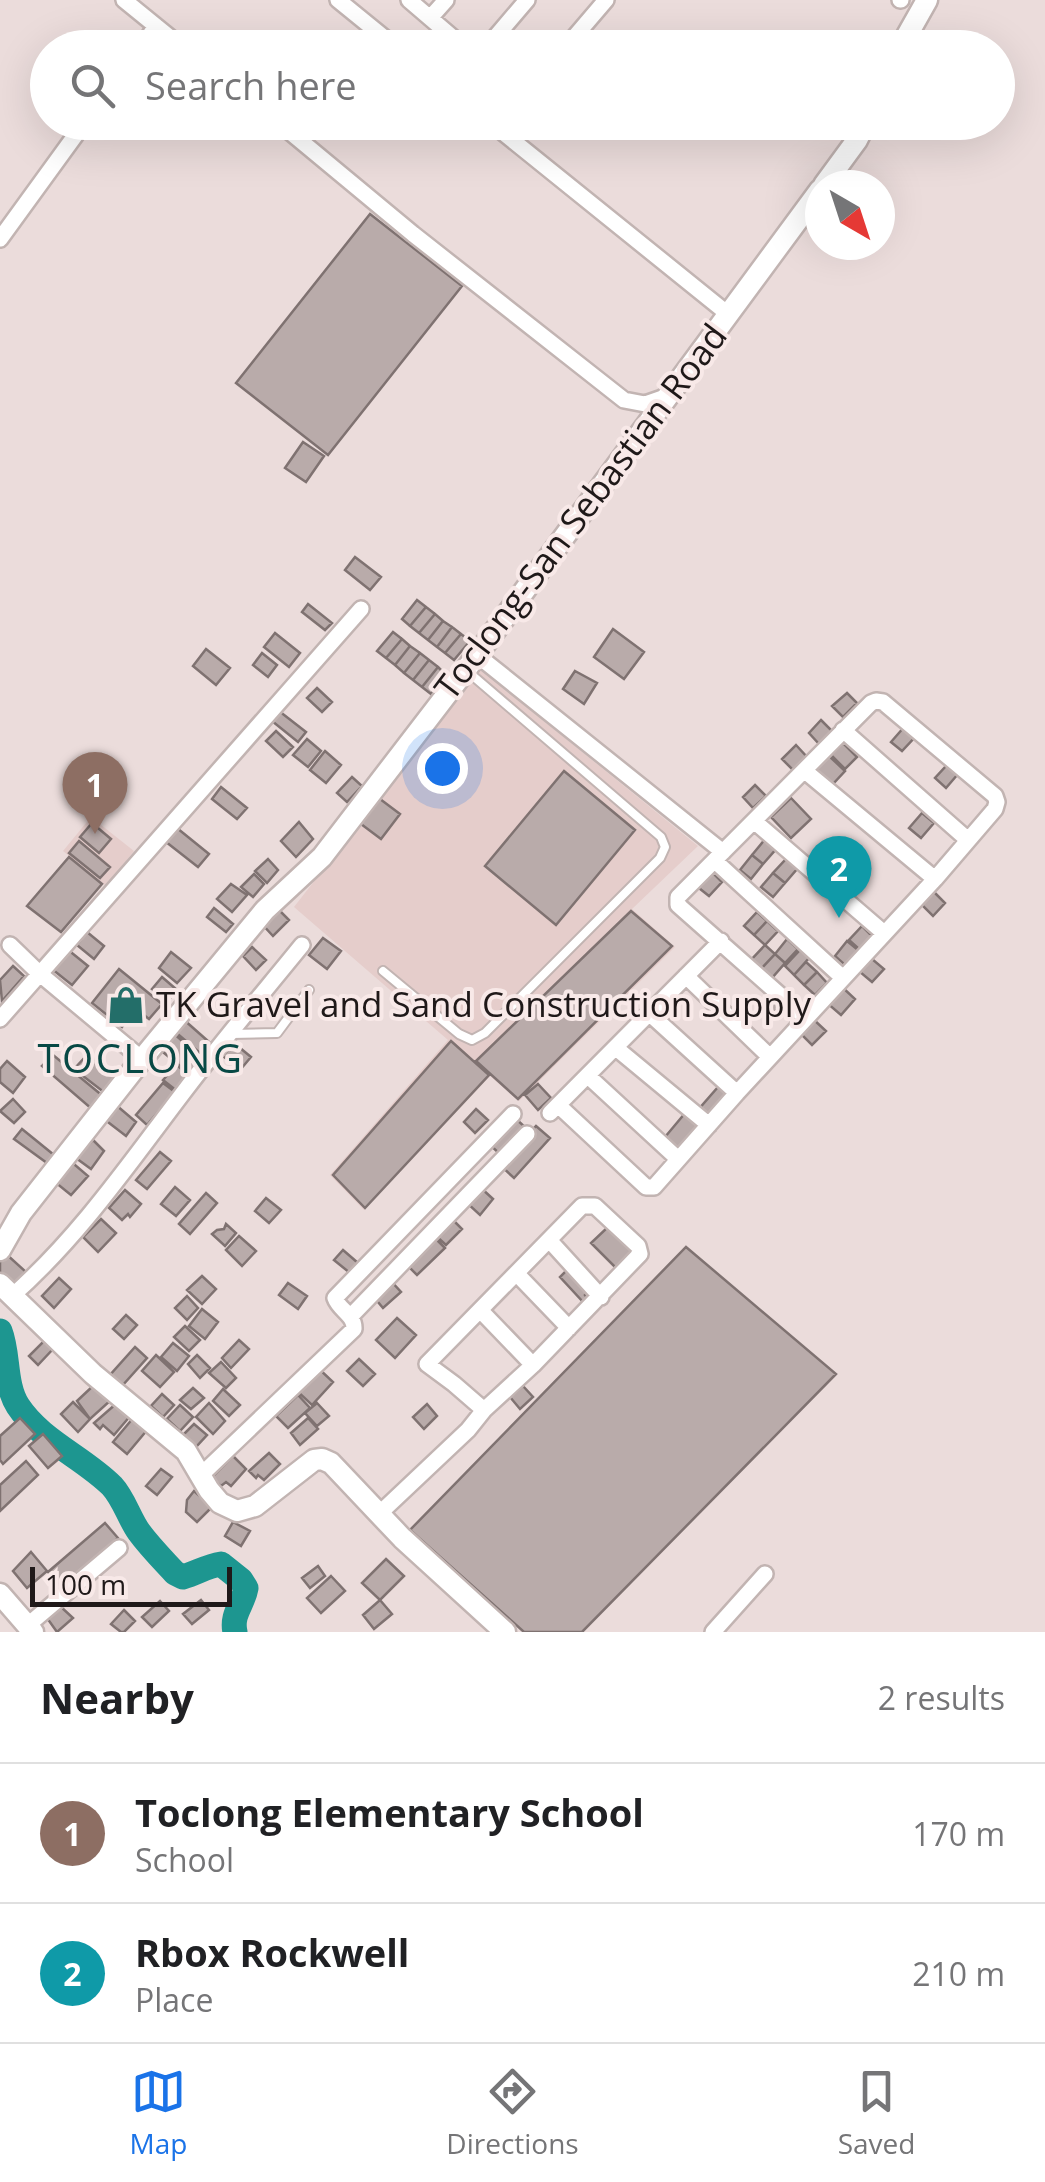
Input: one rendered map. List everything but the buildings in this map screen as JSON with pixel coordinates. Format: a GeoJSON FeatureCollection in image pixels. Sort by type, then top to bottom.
{"type":"FeatureCollection","features":[{"type":"Feature","properties":{"kind":"street"},"geometry":{"type":"LineString","coordinates":[[124,0],[161,30]]}},
{"type":"Feature","properties":{"kind":"street"},"geometry":{"type":"LineString","coordinates":[[338,0],[375,30]]}},
{"type":"Feature","properties":{"kind":"street"},"geometry":{"type":"LineString","coordinates":[[408,0],[444,30]]}},
{"type":"Feature","properties":{"kind":"street"},"geometry":{"type":"LineString","coordinates":[[430,18],[446,0]]}},
{"type":"Feature","properties":{"kind":"street"},"geometry":{"type":"LineString","coordinates":[[501,30],[527,0]]}},
{"type":"Feature","properties":{"kind":"street"},"geometry":{"type":"LineString","coordinates":[[580,30],[606,0]]}},
{"type":"Feature","properties":{"kind":"street"},"geometry":{"type":"LineString","coordinates":[[910,30],[927,0]]}},
{"type":"Feature","properties":{"kind":"street"},"geometry":{"type":"LineString","coordinates":[[153,30],[156,26]]}},
{"type":"Feature","properties":{"kind":"street"},"geometry":{"type":"LineString","coordinates":[[0,238],[73,140]]}},
{"type":"Feature","properties":{"kind":"street"},"geometry":{"type":"LineString","coordinates":[[300,140],[624,400],[646,404],[668,396]]}},
{"type":"Feature","properties":{"kind":"street"},"geometry":{"type":"LineString","coordinates":[[512,140],[728,314]]}},
{"type":"Feature","properties":{"kind":"street","name":"Toclong-San Sebastian Road"},"geometry":{"type":"LineString","coordinates":[[835,170],[857,140]]}},
{"type":"Feature","properties":{"kind":"street","name":"Toclong-San Sebastian Road"},"geometry":{"type":"LineString","coordinates":[[0,1250],[21,1213],[142,1060],[265,910],[322,857],[805,211]]}},
{"type":"Feature","properties":{"kind":"street"},"geometry":{"type":"LineString","coordinates":[[0,1018],[361,609]]}},
{"type":"Feature","properties":{"kind":"street"},"geometry":{"type":"LineString","coordinates":[[471,662],[719,857],[843,978]]}},
{"type":"Feature","properties":{"kind":"street"},"geometry":{"type":"LineString","coordinates":[[721,941],[554,1109],[646,1188],[654,1188],[936,879],[995,809],[995,796],[883,702],[876,701],[842,730],[678,897],[678,905],[721,941],[806,1018]]}},
{"type":"Feature","properties":{"kind":"street"},"geometry":{"type":"LineString","coordinates":[[842,730],[968,840]]}},
{"type":"Feature","properties":{"kind":"street"},"geometry":{"type":"LineString","coordinates":[[805,770],[936,879]]}},
{"type":"Feature","properties":{"kind":"street"},"geometry":{"type":"LineString","coordinates":[[754,821],[884,934]]}},
{"type":"Feature","properties":{"kind":"street"},"geometry":{"type":"LineString","coordinates":[[302,945],[201,1069],[100,1203],[42,1270],[6,1290],[93,1374],[186,1451],[220,1503],[237,1511],[246,1510],[314,1460],[332,1463],[379,1514],[505,1632]]}},
{"type":"Feature","properties":{"kind":"street"},"geometry":{"type":"LineString","coordinates":[[10,946],[142,1060]]}},
{"type":"Feature","properties":{"kind":"street"},"geometry":{"type":"LineString","coordinates":[[686,976],[770,1057]]}},
{"type":"Feature","properties":{"kind":"street"},"geometry":{"type":"LineString","coordinates":[[650,1014],[737,1093]]}},
{"type":"Feature","properties":{"kind":"street"},"geometry":{"type":"LineString","coordinates":[[616,1048],[709,1124]]}},
{"type":"Feature","properties":{"kind":"street"},"geometry":{"type":"LineString","coordinates":[[588,1076],[678,1158]]}},
{"type":"Feature","properties":{"kind":"street"},"geometry":{"type":"LineString","coordinates":[[200,1476],[354,1329],[355,1324],[335,1298],[513,1114]]}},
{"type":"Feature","properties":{"kind":"street"},"geometry":{"type":"LineString","coordinates":[[350,1317],[527,1134]]}},
{"type":"Feature","properties":{"kind":"street"},"geometry":{"type":"LineString","coordinates":[[379,1514],[468,1430],[640,1254],[638,1246],[595,1206],[582,1206],[428,1364],[484,1410]]}},
{"type":"Feature","properties":{"kind":"street"},"geometry":{"type":"LineString","coordinates":[[550,1241],[601,1297]]}},
{"type":"Feature","properties":{"kind":"street"},"geometry":{"type":"LineString","coordinates":[[517,1274],[569,1328]]}},
{"type":"Feature","properties":{"kind":"street"},"geometry":{"type":"LineString","coordinates":[[481,1310],[533,1365]]}},
{"type":"Feature","properties":{"kind":"street"},"geometry":{"type":"LineString","coordinates":[[0,1594],[30,1629],[119,1548]]}},
{"type":"Feature","properties":{"kind":"street"},"geometry":{"type":"LineString","coordinates":[[713,1632],[765,1574]]}},
{"type":"Feature","properties":{"kind":"lane"},"geometry":{"type":"LineString","coordinates":[[383,971],[459,1034],[472,1040],[576,944],[660,858],[665,847],[661,837],[471,662]]}},
{"type":"Feature","properties":{"kind":"lane"},"geometry":{"type":"LineString","coordinates":[[230,1034],[277,1033],[309,990]]}},
{"type":"Feature","properties":{"kind":"shaded area"},"geometry":{"type":"Polygon","coordinates":[[[480,669],[698,846],[632,909],[675,947],[519,1101],[490,1076],[364,1210],[330,1175],[448,1040],[294,907],[480,669]]]}},
{"type":"Feature","properties":{"kind":"shaded area"},"geometry":{"type":"Polygon","coordinates":[[[91,817],[134,851],[106,886],[63,851],[91,817]]]}},
{"type":"Feature","properties":{"kind":"waterway"},"geometry":{"type":"LineString","coordinates":[[0,1331],[18,1406],[38,1429],[112,1486],[139,1532],[175,1573],[183,1577],[221,1564],[241,1580],[246,1588],[235,1632]]}},
{"type":"Feature","properties":{"kind":"place","name":"Toclong Elementary School"},"geometry":{"type":"Point","coordinates":[95,834]}},
{"type":"Feature","properties":{"kind":"place","name":"Rbox Rockwell"},"geometry":{"type":"Point","coordinates":[839,918]}},
{"type":"Feature","properties":{"kind":"place","name":"TK Gravel and Sand Construction Supply"},"geometry":{"type":"Point","coordinates":[126,1005]}},
{"type":"Feature","properties":{"kind":"district","name":"TOCLONG"},"geometry":{"type":"Point","coordinates":[141,1059]}}]}
